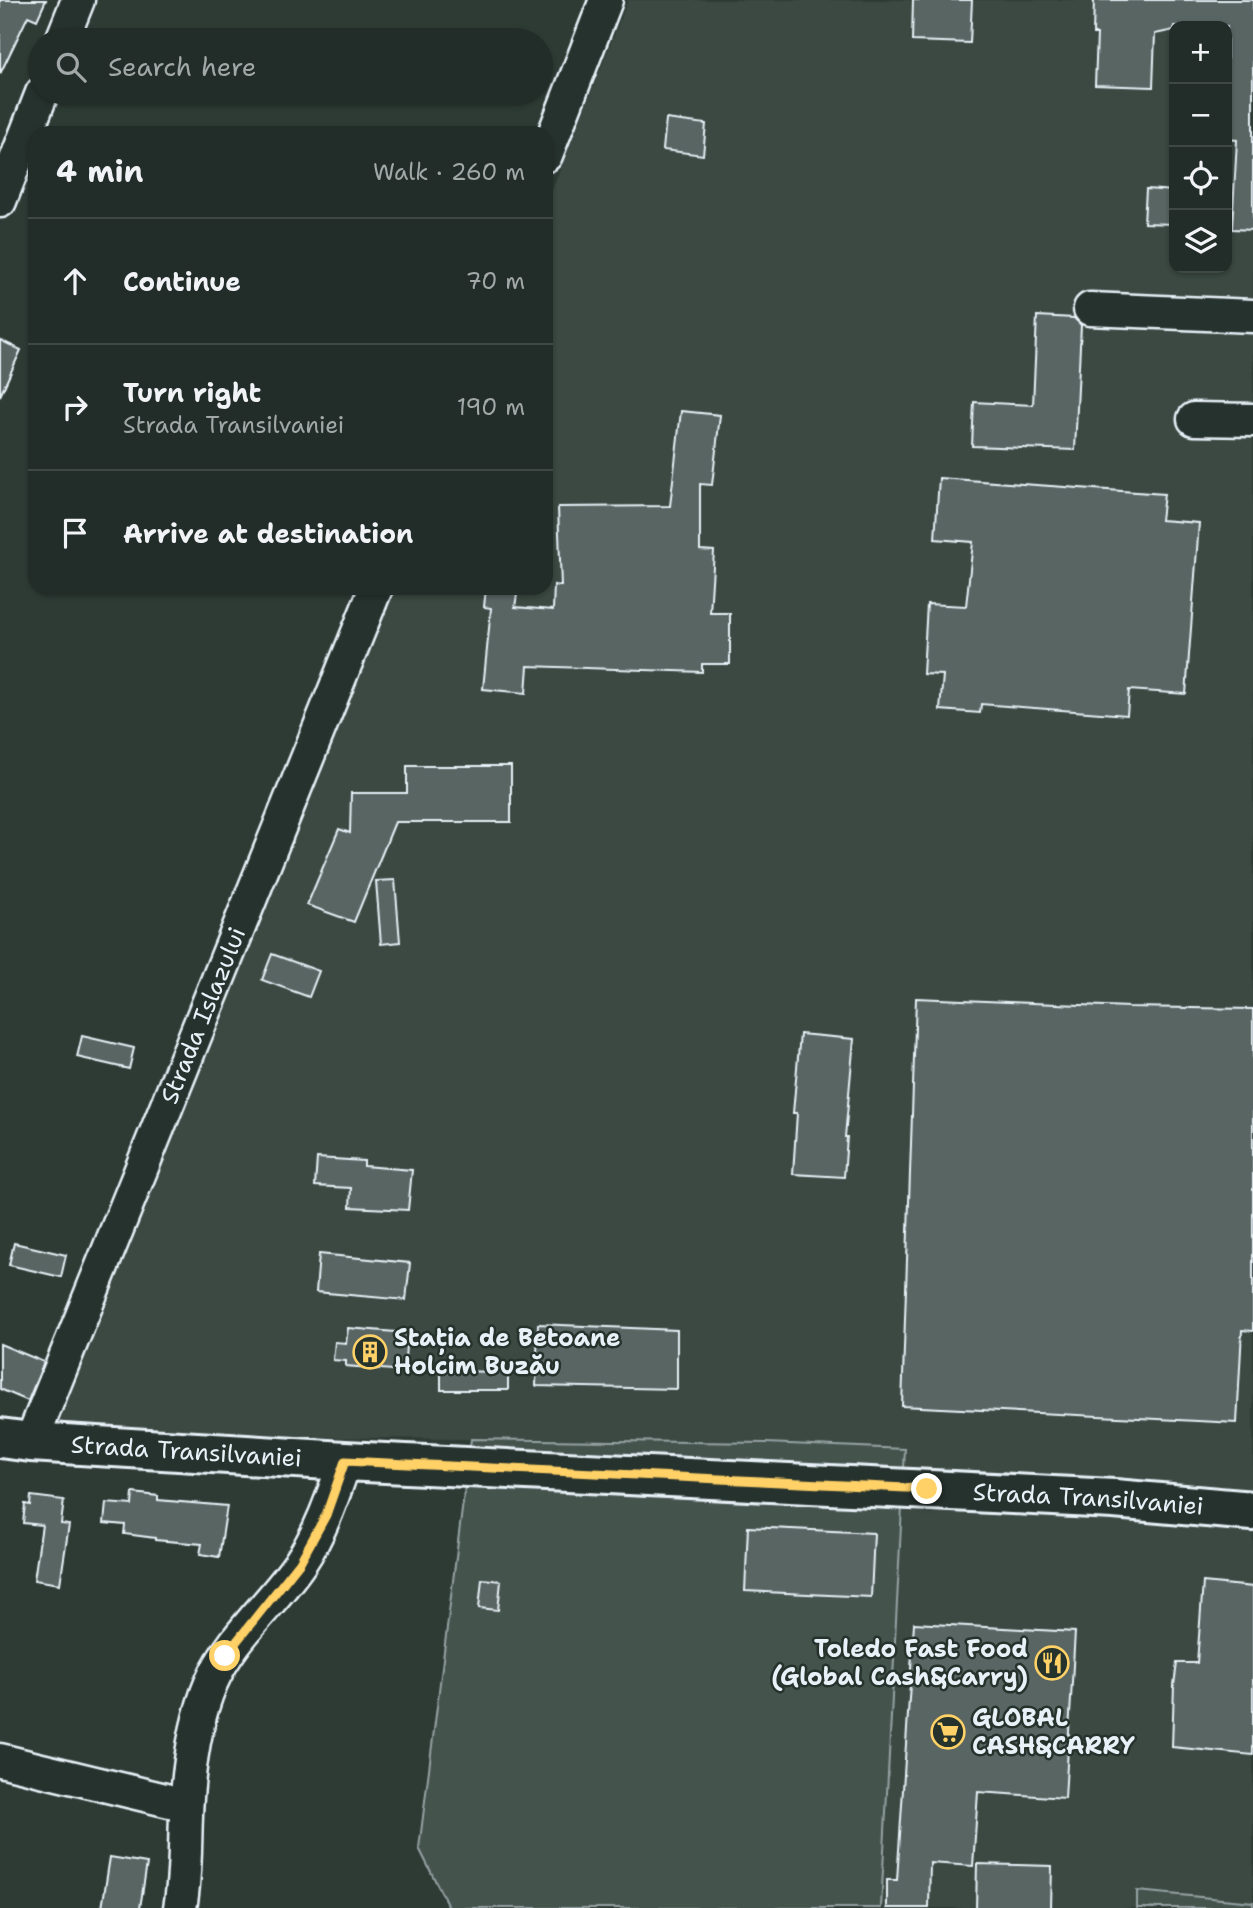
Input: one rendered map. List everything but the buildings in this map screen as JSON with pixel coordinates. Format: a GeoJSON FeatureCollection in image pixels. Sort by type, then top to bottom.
{"type":"FeatureCollection","features":[{"type":"Feature","properties":{"kind":"main road","name":"Strada Transilvaniei"},"geometry":{"type":"LineString","coordinates":[[15,1440],[345,1461],[1047,1495],[1253,1511]]}},
{"type":"Feature","properties":{"kind":"street"},"geometry":{"type":"LineString","coordinates":[[67,28],[78,0]]}},
{"type":"Feature","properties":{"kind":"street"},"geometry":{"type":"LineString","coordinates":[[553,137],[606,0]]}},
{"type":"Feature","properties":{"kind":"street"},"geometry":{"type":"LineString","coordinates":[[29,126],[37,105]]}},
{"type":"Feature","properties":{"kind":"street"},"geometry":{"type":"LineString","coordinates":[[0,201],[28,129]]}},
{"type":"Feature","properties":{"kind":"street"},"geometry":{"type":"LineString","coordinates":[[1090,309],[1253,316]]}},
{"type":"Feature","properties":{"kind":"street"},"geometry":{"type":"LineString","coordinates":[[1194,419],[1253,420]]}},
{"type":"Feature","properties":{"kind":"street","name":"Strada Islazului"},"geometry":{"type":"LineString","coordinates":[[15,1440],[373,595]]}},
{"type":"Feature","properties":{"kind":"street"},"geometry":{"type":"LineString","coordinates":[[180,1908],[185,1882],[186,1805],[197,1725],[211,1683],[225,1656],[300,1562],[326,1515],[345,1461]]}},
{"type":"Feature","properties":{"kind":"street"},"geometry":{"type":"LineString","coordinates":[[0,1760],[186,1805]]}},
{"type":"Feature","properties":{"kind":"shaded area"},"geometry":{"type":"Polygon","coordinates":[[[628,0],[1253,0],[1253,1902],[1138,1891],[1137,1908],[881,1908],[905,1449],[766,1443],[303,1437],[56,1424],[389,595],[553,595],[553,188],[628,0]]]}},
{"type":"Feature","properties":{"kind":"shaded area"},"geometry":{"type":"Polygon","coordinates":[[[471,1439],[766,1443],[905,1449],[881,1908],[449,1908],[419,1848],[471,1439]]]}},
{"type":"Feature","properties":{"kind":"shaded area"},"geometry":{"type":"Polygon","coordinates":[[[1137,1891],[1253,1902],[1253,1908],[1137,1908],[1137,1891]]]}},
{"type":"Feature","properties":{"kind":"place","name":"Stația de Betoane Holcim Buzău"},"geometry":{"type":"Point","coordinates":[370,1352]}},
{"type":"Feature","properties":{"kind":"place","name":"Toledo Fast Food (Global Cash&Carry)"},"geometry":{"type":"Point","coordinates":[1052,1663]}},
{"type":"Feature","properties":{"kind":"place","name":"GLOBAL CASH&CARRY"},"geometry":{"type":"Point","coordinates":[948,1732]}},
{"type":"Feature","properties":{"kind":"route"},"geometry":{"type":"LineString","coordinates":[[225,1656],[300,1562],[326,1515],[345,1461],[927,1489]]}}]}
